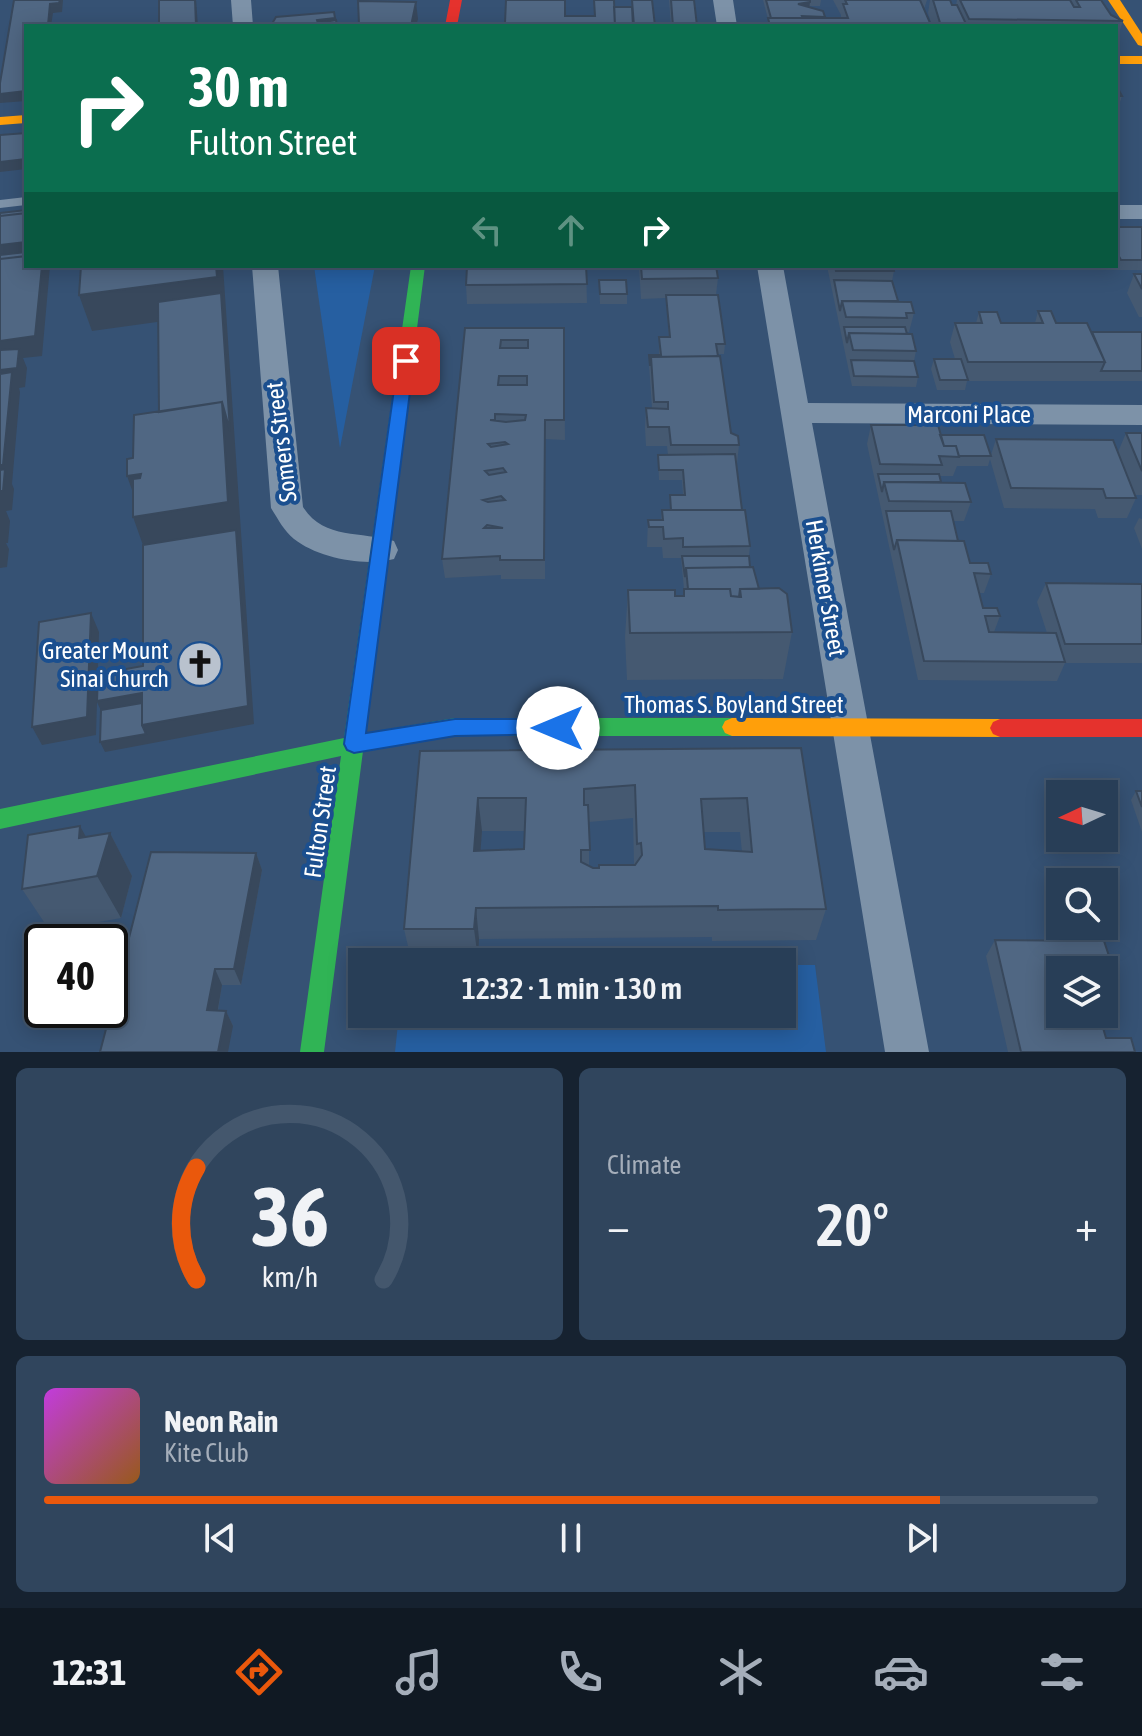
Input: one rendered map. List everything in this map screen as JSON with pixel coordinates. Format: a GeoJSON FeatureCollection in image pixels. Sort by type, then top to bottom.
{"type":"FeatureCollection","features":[{"type":"Feature","properties":{"kind":"main road"},"geometry":{"type":"LineString","coordinates":[[451,24],[456,0]]}},
{"type":"Feature","properties":{"kind":"main road"},"geometry":{"type":"LineString","coordinates":[[1114,0],[1142,43]]}},
{"type":"Feature","properties":{"kind":"main road"},"geometry":{"type":"LineString","coordinates":[[1118,60],[1142,60]]}},
{"type":"Feature","properties":{"kind":"main road"},"geometry":{"type":"LineString","coordinates":[[0,121],[24,119]]}},
{"type":"Feature","properties":{"kind":"main road","name":"Fulton Street"},"geometry":{"type":"LineString","coordinates":[[312,1052],[418,268]]}},
{"type":"Feature","properties":{"kind":"main road","name":"Thomas S. Boyland Street"},"geometry":{"type":"LineString","coordinates":[[0,819],[354,744],[455,727],[1142,728]]}},
{"type":"Feature","properties":{"kind":"street"},"geometry":{"type":"LineString","coordinates":[[241,0],[243,24]]}},
{"type":"Feature","properties":{"kind":"street"},"geometry":{"type":"LineString","coordinates":[[723,0],[727,24]]}},
{"type":"Feature","properties":{"kind":"street"},"geometry":{"type":"LineString","coordinates":[[1118,212],[1142,212]]}},
{"type":"Feature","properties":{"kind":"street","name":"Somers Street"},"geometry":{"type":"LineString","coordinates":[[265,268],[287,508],[305,534],[323,542],[382,550]]}},
{"type":"Feature","properties":{"kind":"street","name":"Herkimer Street"},"geometry":{"type":"LineString","coordinates":[[770,268],[907,1052]]}},
{"type":"Feature","properties":{"kind":"street","name":"Marconi Place"},"geometry":{"type":"LineString","coordinates":[[796,413],[1142,415]]}},
{"type":"Feature","properties":{"kind":"lane"},"geometry":{"type":"LineString","coordinates":[[0,204],[24,201]]}},
{"type":"Feature","properties":{"kind":"shaded area"},"geometry":{"type":"Polygon","coordinates":[[[314,268],[375,268],[340,448],[314,268]]]}},
{"type":"Feature","properties":{"kind":"shaded area"},"geometry":{"type":"Polygon","coordinates":[[[796,965],[815,965],[826,1052],[395,1052],[398,1028],[796,1028],[796,965]]]}},
{"type":"Feature","properties":{"kind":"building"},"geometry":{"type":"Polygon","coordinates":[[[14,0],[60,0],[59,3],[50,4],[48,24],[24,24],[24,91],[0,94],[14,0]]]}},
{"type":"Feature","properties":{"kind":"building"},"geometry":{"type":"Polygon","coordinates":[[[159,0],[195,0],[196,24],[159,24],[159,0]]]}},
{"type":"Feature","properties":{"kind":"building"},"geometry":{"type":"Polygon","coordinates":[[[506,0],[565,0],[565,16],[595,16],[594,0],[614,0],[615,24],[505,23],[506,0]]]}},
{"type":"Feature","properties":{"kind":"building"},"geometry":{"type":"Polygon","coordinates":[[[632,0],[652,0],[655,24],[634,24],[632,0]]]}},
{"type":"Feature","properties":{"kind":"building"},"geometry":{"type":"Polygon","coordinates":[[[671,0],[694,0],[697,24],[673,24],[671,0]]]}},
{"type":"Feature","properties":{"kind":"building"},"geometry":{"type":"Polygon","coordinates":[[[766,0],[810,0],[798,4],[823,11],[825,17],[771,18],[766,0]]]}},
{"type":"Feature","properties":{"kind":"building"},"geometry":{"type":"Polygon","coordinates":[[[845,0],[920,0],[931,24],[770,24],[768,18],[848,18],[843,4],[847,4],[845,0]]]}},
{"type":"Feature","properties":{"kind":"building"},"geometry":{"type":"Polygon","coordinates":[[[933,0],[950,0],[952,5],[957,5],[966,24],[940,24],[933,0]]]}},
{"type":"Feature","properties":{"kind":"building"},"geometry":{"type":"Polygon","coordinates":[[[960,0],[1070,0],[1074,7],[1080,7],[1076,0],[1101,0],[1111,15],[1123,21],[969,19],[960,0]]]}},
{"type":"Feature","properties":{"kind":"building"},"geometry":{"type":"Polygon","coordinates":[[[358,1],[416,2],[411,24],[359,24],[358,1]]]}},
{"type":"Feature","properties":{"kind":"building"},"geometry":{"type":"Polygon","coordinates":[[[614,7],[632,7],[633,24],[615,24],[614,7]]]}},
{"type":"Feature","properties":{"kind":"building"},"geometry":{"type":"Polygon","coordinates":[[[334,12],[335,18],[317,20],[318,23],[336,20],[337,24],[275,24],[276,17],[334,12]]]}},
{"type":"Feature","properties":{"kind":"building"},"geometry":{"type":"Polygon","coordinates":[[[24,133],[24,159],[0,162],[0,135],[24,133]]]}},
{"type":"Feature","properties":{"kind":"building"},"geometry":{"type":"Polygon","coordinates":[[[24,210],[24,213],[0,216],[0,213],[24,210]]]}},
{"type":"Feature","properties":{"kind":"building"},"geometry":{"type":"Polygon","coordinates":[[[24,213],[24,242],[0,245],[0,216],[24,213]]]}},
{"type":"Feature","properties":{"kind":"building"},"geometry":{"type":"Polygon","coordinates":[[[1118,227],[1142,227],[1142,260],[1121,260],[1118,255],[1118,227]]]}},
{"type":"Feature","properties":{"kind":"building"},"geometry":{"type":"Polygon","coordinates":[[[24,252],[24,256],[0,259],[0,255],[24,252]]]}},
{"type":"Feature","properties":{"kind":"building"},"geometry":{"type":"Polygon","coordinates":[[[24,256],[24,268],[42,268],[35,336],[0,341],[0,259],[24,256]]]}},
{"type":"Feature","properties":{"kind":"building"},"geometry":{"type":"Polygon","coordinates":[[[81,268],[216,268],[217,277],[79,295],[81,268]]]}},
{"type":"Feature","properties":{"kind":"building"},"geometry":{"type":"Polygon","coordinates":[[[467,268],[586,268],[587,284],[466,285],[467,268]]]}},
{"type":"Feature","properties":{"kind":"building"},"geometry":{"type":"Polygon","coordinates":[[[641,268],[716,268],[718,278],[642,279],[641,268]]]}},
{"type":"Feature","properties":{"kind":"building"},"geometry":{"type":"Polygon","coordinates":[[[835,268],[893,268],[894,271],[836,271],[835,268]]]}},
{"type":"Feature","properties":{"kind":"building"},"geometry":{"type":"Polygon","coordinates":[[[1134,274],[1142,274],[1142,289],[1134,274]]]}},
{"type":"Feature","properties":{"kind":"building"},"geometry":{"type":"Polygon","coordinates":[[[599,280],[626,280],[627,294],[600,294],[599,280]]]}},
{"type":"Feature","properties":{"kind":"building"},"geometry":{"type":"Polygon","coordinates":[[[834,280],[892,281],[898,301],[842,301],[840,311],[834,280]]]}},
{"type":"Feature","properties":{"kind":"building"},"geometry":{"type":"Polygon","coordinates":[[[221,293],[230,431],[222,402],[159,412],[158,302],[221,293]]]}},
{"type":"Feature","properties":{"kind":"building"},"geometry":{"type":"Polygon","coordinates":[[[666,295],[718,295],[725,344],[716,344],[718,356],[651,357],[650,366],[649,355],[661,355],[659,337],[670,337],[666,295]]]}},
{"type":"Feature","properties":{"kind":"building"},"geometry":{"type":"Polygon","coordinates":[[[842,301],[911,302],[914,313],[906,313],[907,318],[846,317],[842,301]]]}},
{"type":"Feature","properties":{"kind":"building"},"geometry":{"type":"Polygon","coordinates":[[[1038,311],[1051,311],[1056,323],[1087,323],[1105,362],[968,362],[955,323],[982,323],[979,312],[997,312],[1001,323],[1043,323],[1038,311]]]}},
{"type":"Feature","properties":{"kind":"building"},"geometry":{"type":"Polygon","coordinates":[[[844,327],[905,327],[907,334],[849,333],[847,343],[844,327]]]}},
{"type":"Feature","properties":{"kind":"building"},"geometry":{"type":"Polygon","coordinates":[[[465,328],[564,328],[564,420],[545,420],[544,560],[500,560],[500,556],[442,559],[465,328]],[[501,340],[500,348],[528,348],[528,340],[501,340]],[[499,376],[498,385],[527,385],[527,376],[499,376]],[[495,414],[495,420],[490,420],[506,422],[525,420],[526,415],[495,414]],[[488,444],[491,447],[508,444],[488,444]],[[503,468],[485,471],[489,475],[506,472],[503,468]],[[501,496],[483,500],[505,500],[501,496]]]}},
{"type":"Feature","properties":{"kind":"building"},"geometry":{"type":"Polygon","coordinates":[[[1092,332],[1142,332],[1142,371],[1101,371],[1105,362],[1092,332]]]}},
{"type":"Feature","properties":{"kind":"building"},"geometry":{"type":"Polygon","coordinates":[[[849,333],[912,334],[916,351],[853,350],[849,333]]]}},
{"type":"Feature","properties":{"kind":"building"},"geometry":{"type":"Polygon","coordinates":[[[19,349],[17,368],[0,370],[0,350],[19,349]]]}},
{"type":"Feature","properties":{"kind":"building"},"geometry":{"type":"Polygon","coordinates":[[[720,356],[731,433],[738,436],[739,445],[671,445],[669,427],[648,427],[646,408],[668,409],[668,402],[654,402],[651,357],[720,356]]]}},
{"type":"Feature","properties":{"kind":"building"},"geometry":{"type":"Polygon","coordinates":[[[934,359],[961,359],[968,380],[940,380],[934,359]]]}},
{"type":"Feature","properties":{"kind":"building"},"geometry":{"type":"Polygon","coordinates":[[[851,360],[914,361],[918,377],[854,376],[851,360]]]}},
{"type":"Feature","properties":{"kind":"building"},"geometry":{"type":"Polygon","coordinates":[[[12,372],[3,465],[0,465],[0,374],[12,372]]]}},
{"type":"Feature","properties":{"kind":"building"},"geometry":{"type":"Polygon","coordinates":[[[222,402],[228,502],[133,517],[133,479],[140,478],[141,474],[127,476],[127,459],[133,458],[134,415],[222,402]]]}},
{"type":"Feature","properties":{"kind":"building"},"geometry":{"type":"Polygon","coordinates":[[[871,425],[938,425],[944,446],[956,446],[959,457],[939,456],[942,465],[880,464],[871,425]]]}},
{"type":"Feature","properties":{"kind":"building"},"geometry":{"type":"Polygon","coordinates":[[[1126,433],[1142,433],[1142,471],[1126,433]]]}},
{"type":"Feature","properties":{"kind":"building"},"geometry":{"type":"Polygon","coordinates":[[[940,435],[984,435],[991,456],[959,456],[956,446],[944,446],[940,435]]]}},
{"type":"Feature","properties":{"kind":"building"},"geometry":{"type":"Polygon","coordinates":[[[996,439],[1113,440],[1136,498],[1106,498],[1103,489],[1011,488],[996,439]]]}},
{"type":"Feature","properties":{"kind":"building"},"geometry":{"type":"Polygon","coordinates":[[[735,454],[742,510],[671,510],[670,495],[685,495],[683,470],[659,470],[658,455],[735,454]]]}},
{"type":"Feature","properties":{"kind":"building"},"geometry":{"type":"Polygon","coordinates":[[[5,469],[3,491],[0,491],[0,470],[5,469]]]}},
{"type":"Feature","properties":{"kind":"building"},"geometry":{"type":"Polygon","coordinates":[[[878,474],[939,474],[941,482],[884,482],[882,492],[878,474]]]}},
{"type":"Feature","properties":{"kind":"building"},"geometry":{"type":"Polygon","coordinates":[[[884,482],[965,483],[971,502],[889,501],[884,482]]]}},
{"type":"Feature","properties":{"kind":"building"},"geometry":{"type":"Polygon","coordinates":[[[662,510],[745,510],[750,546],[683,547],[683,538],[664,539],[663,527],[649,527],[648,520],[663,520],[662,510]]]}},
{"type":"Feature","properties":{"kind":"building"},"geometry":{"type":"Polygon","coordinates":[[[886,511],[951,511],[958,541],[897,540],[894,550],[886,511]]]}},
{"type":"Feature","properties":{"kind":"building"},"geometry":{"type":"Polygon","coordinates":[[[236,530],[248,706],[142,725],[142,693],[97,701],[98,674],[143,666],[143,545],[236,530]]]}},
{"type":"Feature","properties":{"kind":"building"},"geometry":{"type":"Polygon","coordinates":[[[897,540],[964,541],[970,563],[988,563],[991,574],[974,573],[983,608],[997,608],[1000,616],[985,616],[989,632],[1056,633],[1065,662],[924,661],[897,540]]]}},
{"type":"Feature","properties":{"kind":"building"},"geometry":{"type":"Polygon","coordinates":[[[682,556],[749,556],[750,567],[686,568],[685,577],[682,556]]]}},
{"type":"Feature","properties":{"kind":"building"},"geometry":{"type":"Polygon","coordinates":[[[753,567],[759,589],[740,589],[739,597],[731,596],[730,589],[688,589],[686,568],[753,567]]]}},
{"type":"Feature","properties":{"kind":"building"},"geometry":{"type":"Polygon","coordinates":[[[1046,583],[1142,584],[1142,644],[1065,644],[1046,583]]]}},
{"type":"Feature","properties":{"kind":"building"},"geometry":{"type":"Polygon","coordinates":[[[779,588],[787,594],[792,632],[630,633],[628,590],[675,590],[675,596],[684,596],[684,589],[730,589],[731,596],[741,597],[740,589],[779,588]]]}},
{"type":"Feature","properties":{"kind":"building"},"geometry":{"type":"Polygon","coordinates":[[[91,613],[87,717],[32,727],[39,622],[91,613]]]}},
{"type":"Feature","properties":{"kind":"building"},"geometry":{"type":"Polygon","coordinates":[[[142,703],[142,725],[146,734],[100,742],[101,710],[142,703]]]}},
{"type":"Feature","properties":{"kind":"building"},"geometry":{"type":"Polygon","coordinates":[[[801,748],[826,909],[718,910],[718,906],[476,908],[474,929],[404,929],[420,751],[801,748]],[[635,785],[584,789],[584,805],[588,805],[590,850],[581,850],[581,862],[593,868],[599,868],[599,865],[635,865],[642,855],[641,843],[637,844],[635,785]],[[478,798],[474,851],[524,849],[526,798],[478,798]],[[747,798],[701,799],[705,849],[752,852],[747,798]]]}},
{"type":"Feature","properties":{"kind":"building"},"geometry":{"type":"Polygon","coordinates":[[[1136,791],[1142,791],[1142,807],[1136,791]]]}},
{"type":"Feature","properties":{"kind":"building"},"geometry":{"type":"Polygon","coordinates":[[[80,826],[79,838],[110,833],[97,876],[22,889],[28,835],[80,826]]]}},
{"type":"Feature","properties":{"kind":"building"},"geometry":{"type":"Polygon","coordinates":[[[151,852],[256,853],[234,969],[215,969],[207,1010],[226,1011],[218,1052],[100,1052],[106,1028],[128,1028],[128,942],[151,852]]]}},
{"type":"Feature","properties":{"kind":"building"},"geometry":{"type":"Polygon","coordinates":[[[995,940],[1104,941],[1109,956],[1046,956],[1046,1028],[1103,1028],[1106,1038],[1131,1038],[1135,1052],[1021,1052],[995,940]]]}},
{"type":"Feature","properties":{"kind":"traffic: fast"},"geometry":{"type":"LineString","coordinates":[[312,1052],[418,268]]}},
{"type":"Feature","properties":{"kind":"traffic: fast"},"geometry":{"type":"LineString","coordinates":[[0,819],[413,732],[455,727],[732,727]]}},
{"type":"Feature","properties":{"kind":"traffic: slow"},"geometry":{"type":"LineString","coordinates":[[1114,0],[1142,43]]}},
{"type":"Feature","properties":{"kind":"traffic: slow"},"geometry":{"type":"LineString","coordinates":[[1118,60],[1142,60]]}},
{"type":"Feature","properties":{"kind":"traffic: slow"},"geometry":{"type":"LineString","coordinates":[[0,121],[24,119]]}},
{"type":"Feature","properties":{"kind":"traffic: slow"},"geometry":{"type":"LineString","coordinates":[[732,727],[1000,728]]}},
{"type":"Feature","properties":{"kind":"traffic: jam"},"geometry":{"type":"LineString","coordinates":[[451,24],[456,0]]}},
{"type":"Feature","properties":{"kind":"traffic: jam"},"geometry":{"type":"LineString","coordinates":[[1000,728],[1142,728]]}},
{"type":"Feature","properties":{"kind":"place","name":"Greater Mount Sinai Church"},"geometry":{"type":"Point","coordinates":[200,664]}},
{"type":"Feature","properties":{"kind":"route"},"geometry":{"type":"LineString","coordinates":[[406,361],[354,744],[455,727],[558,728]]}}]}
